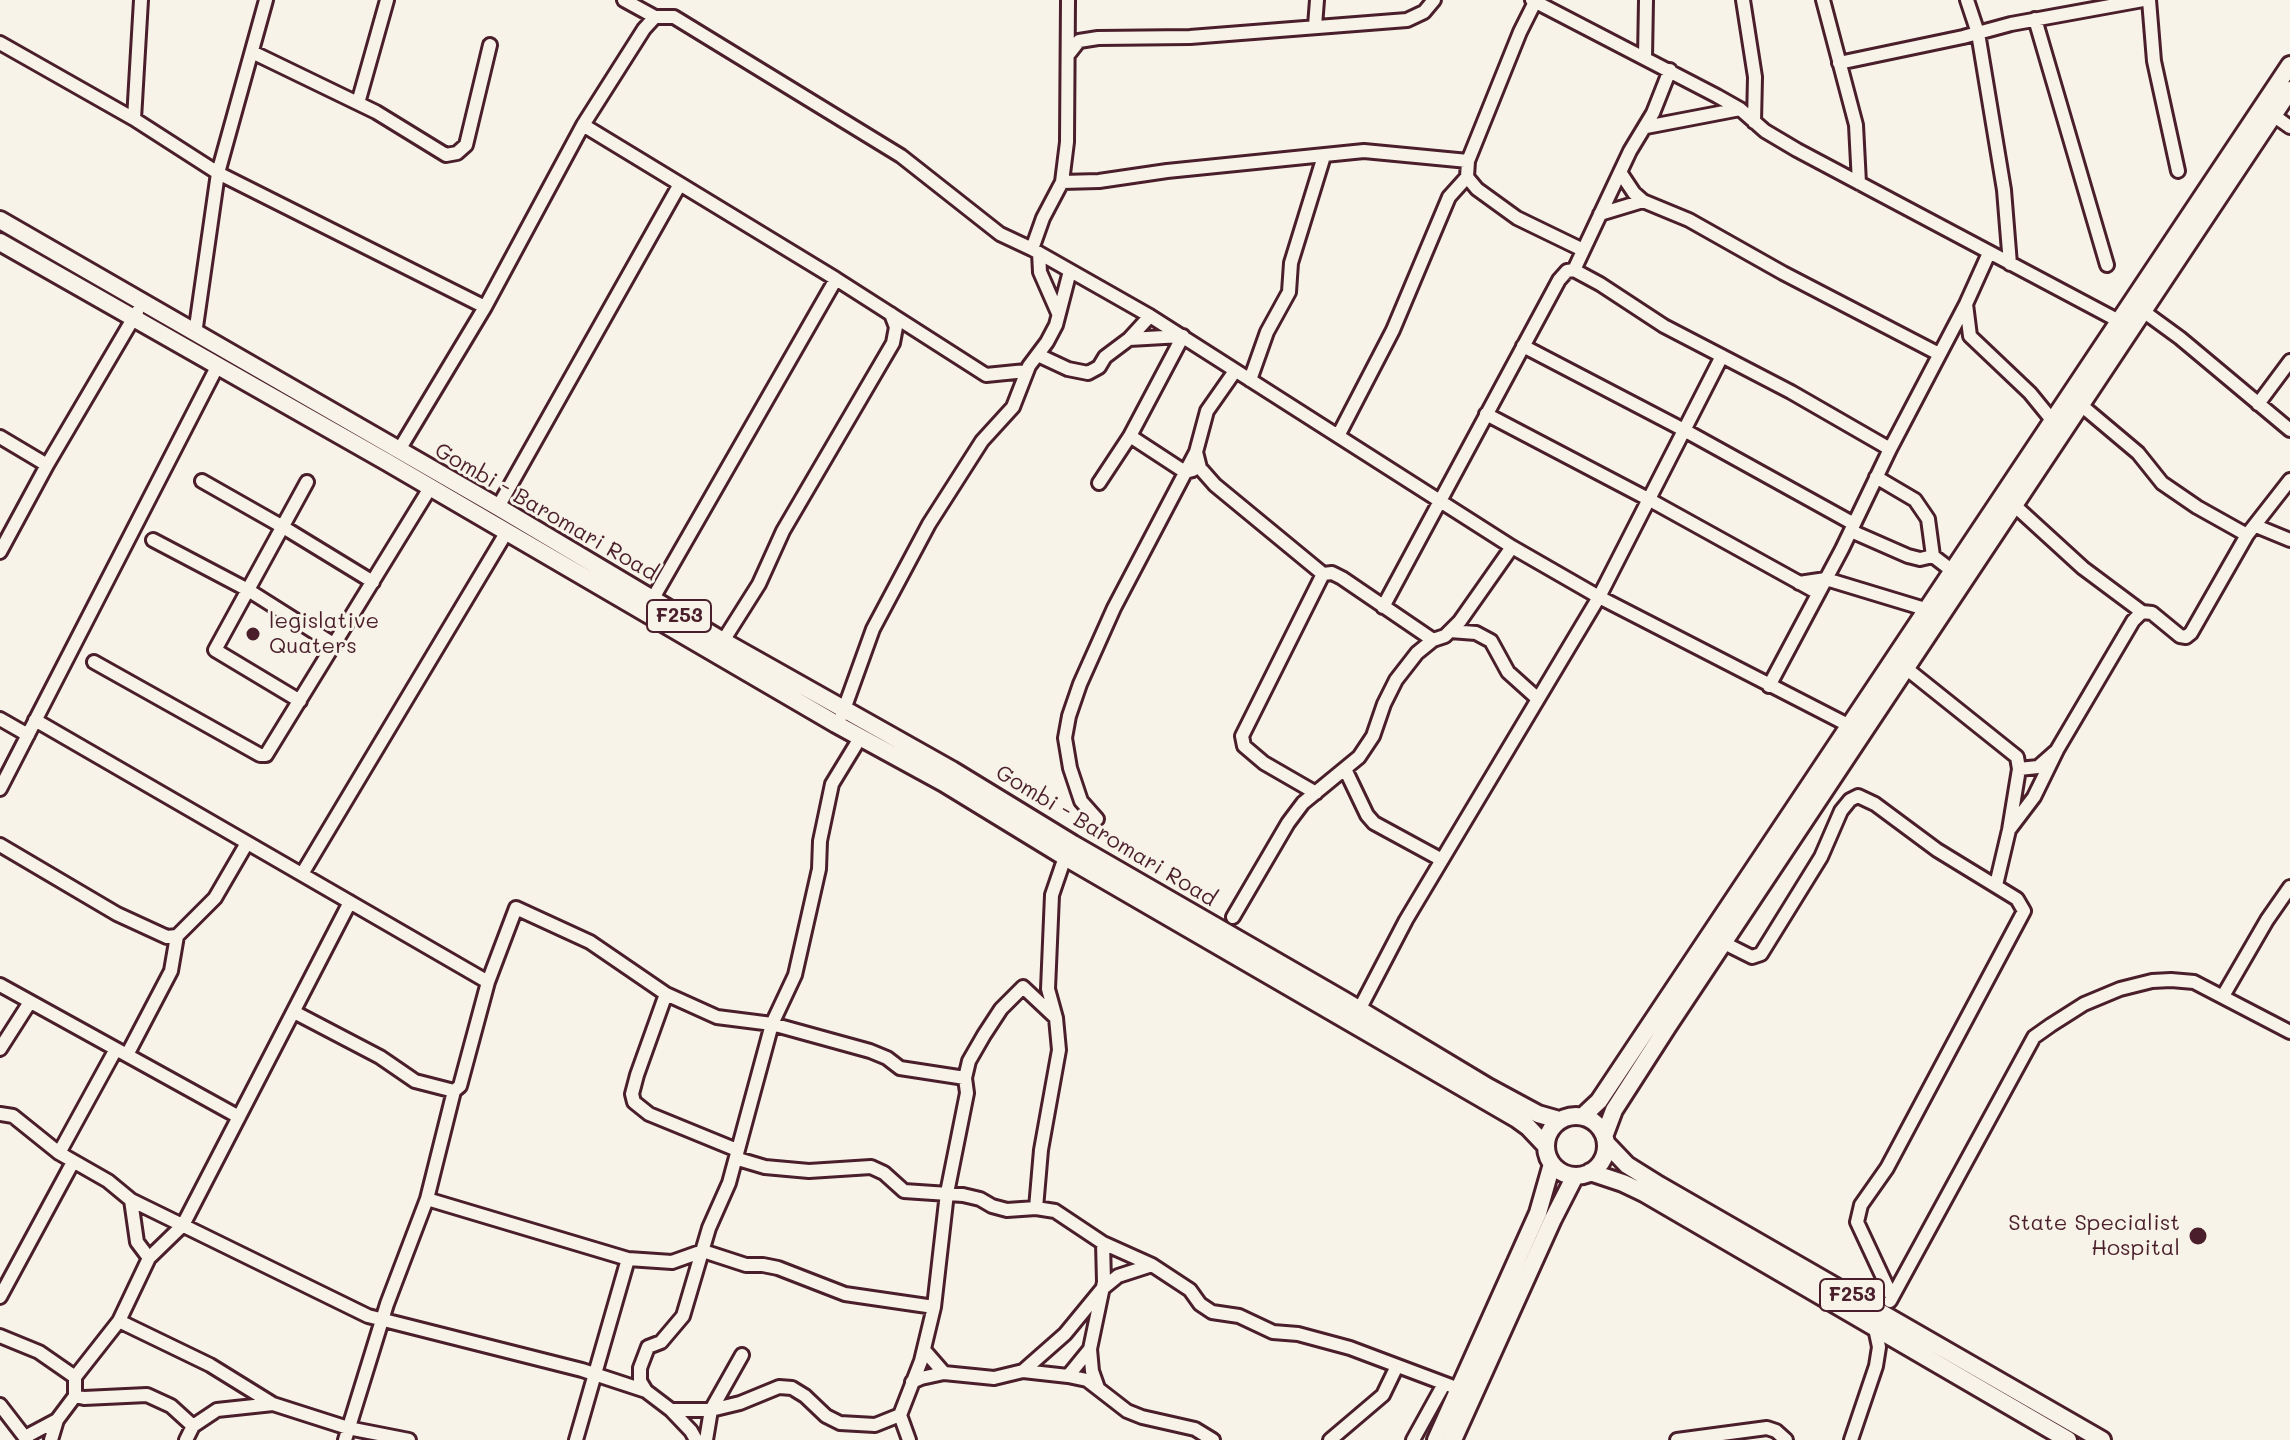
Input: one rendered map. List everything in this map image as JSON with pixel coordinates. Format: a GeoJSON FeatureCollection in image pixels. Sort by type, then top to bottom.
{"type":"FeatureCollection","features":[{"type":"Feature","properties":{"kind":"main road"},"geometry":{"type":"LineString","coordinates":[[1453,1440],[1553,1219],[1583,1174],[1601,1163],[1614,1110],[1907,669],[1958,575],[2052,420],[2290,65]]}},
{"type":"Feature","properties":{"kind":"main road"},"geometry":{"type":"LineString","coordinates":[[1546,1146],[1552,1127],[1559,1120],[1583,1116],[1599,1101],[1925,609],[1958,575],[2014,505],[2290,90]]}},
{"type":"Feature","properties":{"kind":"main road","name":"Gombi - Baromari Road"},"geometry":{"type":"LineString","coordinates":[[0,220],[498,507],[652,600],[952,770],[1355,1017]]}},
{"type":"Feature","properties":{"kind":"main road","name":"Gombi - Baromari Road"},"geometry":{"type":"LineString","coordinates":[[0,242],[860,738],[944,783],[1065,857],[1355,1017]]}},
{"type":"Feature","properties":{"kind":"main road"},"geometry":{"type":"LineString","coordinates":[[317,423],[327,409]]}},
{"type":"Feature","properties":{"kind":"main road","name":"F253"},"geometry":{"type":"LineString","coordinates":[[1355,1017],[1538,1114],[1559,1120]]}},
{"type":"Feature","properties":{"kind":"main road","name":"F253"},"geometry":{"type":"LineString","coordinates":[[1355,1017],[1528,1127],[1546,1146],[1552,1164],[1566,1175],[1583,1174],[1623,1183],[1644,1193],[2068,1440]]}},
{"type":"Feature","properties":{"kind":"main road","name":"F253"},"geometry":{"type":"LineString","coordinates":[[1583,1116],[1600,1126],[1606,1139],[1627,1165],[1640,1174],[2102,1440]]}},
{"type":"Feature","properties":{"kind":"main road"},"geometry":{"type":"LineString","coordinates":[[1436,1440],[1451,1386],[1538,1213],[1552,1164]]}},
{"type":"Feature","properties":{"kind":"street"},"geometry":{"type":"LineString","coordinates":[[195,334],[218,173],[266,0]]}},
{"type":"Feature","properties":{"kind":"street"},"geometry":{"type":"LineString","coordinates":[[358,103],[387,0]]}},
{"type":"Feature","properties":{"kind":"street"},"geometry":{"type":"LineString","coordinates":[[624,0],[655,17],[674,17],[901,156],[1000,234],[1183,336],[1512,547],[1599,597],[1848,725]]}},
{"type":"Feature","properties":{"kind":"street"},"geometry":{"type":"LineString","coordinates":[[1058,313],[1040,272],[1035,251],[1043,218],[1062,182],[1067,142],[1068,0]]}},
{"type":"Feature","properties":{"kind":"street"},"geometry":{"type":"LineString","coordinates":[[1315,26],[1317,0]]}},
{"type":"Feature","properties":{"kind":"street"},"geometry":{"type":"LineString","coordinates":[[1068,55],[1079,41],[1098,38],[1190,37],[1407,20],[1424,12],[1434,0]]}},
{"type":"Feature","properties":{"kind":"street"},"geometry":{"type":"LineString","coordinates":[[1338,436],[1393,330],[1449,197],[1467,177],[1468,161],[1534,0],[1740,109],[1765,131],[1859,183],[2119,321]]}},
{"type":"Feature","properties":{"kind":"street"},"geometry":{"type":"LineString","coordinates":[[1645,58],[1646,0]]}},
{"type":"Feature","properties":{"kind":"street"},"geometry":{"type":"LineString","coordinates":[[1743,0],[1755,77],[1754,122]]}},
{"type":"Feature","properties":{"kind":"street"},"geometry":{"type":"LineString","coordinates":[[1823,0],[1856,125],[1859,183]]}},
{"type":"Feature","properties":{"kind":"street"},"geometry":{"type":"LineString","coordinates":[[1967,0],[1978,33],[2004,190],[2010,264]]}},
{"type":"Feature","properties":{"kind":"street"},"geometry":{"type":"LineString","coordinates":[[1839,63],[2093,4],[2146,0],[2154,61],[2178,171]]}},
{"type":"Feature","properties":{"kind":"street"},"geometry":{"type":"LineString","coordinates":[[134,119],[137,4]]}},
{"type":"Feature","properties":{"kind":"street"},"geometry":{"type":"LineString","coordinates":[[399,450],[485,307],[583,125],[644,29],[655,17]]}},
{"type":"Feature","properties":{"kind":"street"},"geometry":{"type":"LineString","coordinates":[[2035,19],[2107,265]]}},
{"type":"Feature","properties":{"kind":"street"},"geometry":{"type":"LineString","coordinates":[[0,43],[134,119],[218,173],[485,307]]}},
{"type":"Feature","properties":{"kind":"street"},"geometry":{"type":"LineString","coordinates":[[252,52],[358,103],[446,155],[457,153],[466,145],[490,45]]}},
{"type":"Feature","properties":{"kind":"street"},"geometry":{"type":"LineString","coordinates":[[1574,270],[1620,172],[1646,127],[1670,70]]}},
{"type":"Feature","properties":{"kind":"street"},"geometry":{"type":"LineString","coordinates":[[1646,127],[1740,109]]}},
{"type":"Feature","properties":{"kind":"street"},"geometry":{"type":"LineString","coordinates":[[2273,115],[2290,127]]}},
{"type":"Feature","properties":{"kind":"street"},"geometry":{"type":"LineString","coordinates":[[583,125],[836,279],[986,375],[1026,371]]}},
{"type":"Feature","properties":{"kind":"street"},"geometry":{"type":"LineString","coordinates":[[1062,182],[1099,181],[1364,151],[1468,161]]}},
{"type":"Feature","properties":{"kind":"street"},"geometry":{"type":"LineString","coordinates":[[1250,380],[1267,332],[1289,292],[1291,263],[1324,156]]}},
{"type":"Feature","properties":{"kind":"street"},"geometry":{"type":"LineString","coordinates":[[1620,172],[1643,201],[1689,220],[1939,354]]}},
{"type":"Feature","properties":{"kind":"street"},"geometry":{"type":"LineString","coordinates":[[1467,177],[1477,189],[1517,218],[1583,250]]}},
{"type":"Feature","properties":{"kind":"street"},"geometry":{"type":"LineString","coordinates":[[498,507],[680,184]]}},
{"type":"Feature","properties":{"kind":"street"},"geometry":{"type":"LineString","coordinates":[[1600,214],[1643,201]]}},
{"type":"Feature","properties":{"kind":"street"},"geometry":{"type":"LineString","coordinates":[[1769,686],[1966,304],[1989,253]]}},
{"type":"Feature","properties":{"kind":"street"},"geometry":{"type":"LineString","coordinates":[[1383,607],[1559,280],[1567,271],[1574,270],[1600,284],[1664,326],[1890,449]]}},
{"type":"Feature","properties":{"kind":"street"},"geometry":{"type":"LineString","coordinates":[[836,724],[845,710],[873,629],[929,524],[982,441],[1013,407],[1026,371],[1056,325],[1070,271]]}},
{"type":"Feature","properties":{"kind":"street"},"geometry":{"type":"LineString","coordinates":[[652,600],[836,279]]}},
{"type":"Feature","properties":{"kind":"street"},"geometry":{"type":"LineString","coordinates":[[0,552],[47,465],[143,303]]}},
{"type":"Feature","properties":{"kind":"street"},"geometry":{"type":"LineString","coordinates":[[1966,304],[1970,336],[2030,393],[2052,420]]}},
{"type":"Feature","properties":{"kind":"street"},"geometry":{"type":"LineString","coordinates":[[2143,311],[2290,430]]}},
{"type":"Feature","properties":{"kind":"street"},"geometry":{"type":"LineString","coordinates":[[723,641],[759,584],[783,531],[893,343],[896,327],[891,314]]}},
{"type":"Feature","properties":{"kind":"street"},"geometry":{"type":"LineString","coordinates":[[1038,355],[1068,369],[1088,373],[1099,367],[1105,357],[1129,339],[1150,316]]}},
{"type":"Feature","properties":{"kind":"street"},"geometry":{"type":"LineString","coordinates":[[1129,339],[1183,336]]}},
{"type":"Feature","properties":{"kind":"street"},"geometry":{"type":"LineString","coordinates":[[1099,483],[1130,436],[1183,336]]}},
{"type":"Feature","properties":{"kind":"street"},"geometry":{"type":"LineString","coordinates":[[1948,337],[1970,336]]}},
{"type":"Feature","properties":{"kind":"street"},"geometry":{"type":"LineString","coordinates":[[1523,346],[1684,430],[1852,528],[1908,556],[1920,559],[1933,556]]}},
{"type":"Feature","properties":{"kind":"street"},"geometry":{"type":"LineString","coordinates":[[1355,1017],[1406,920],[1599,597],[1722,356]]}},
{"type":"Feature","properties":{"kind":"street"},"geometry":{"type":"LineString","coordinates":[[2258,404],[2290,361]]}},
{"type":"Feature","properties":{"kind":"street"},"geometry":{"type":"LineString","coordinates":[[0,789],[217,367]]}},
{"type":"Feature","properties":{"kind":"street"},"geometry":{"type":"LineString","coordinates":[[1097,819],[1081,801],[1070,768],[1065,738],[1069,716],[1114,608],[1196,452],[1207,411],[1235,371]]}},
{"type":"Feature","properties":{"kind":"street"},"geometry":{"type":"LineString","coordinates":[[2081,405],[2138,453],[2162,483],[2197,507],[2252,530],[2290,540]]}},
{"type":"Feature","properties":{"kind":"street"},"geometry":{"type":"LineString","coordinates":[[1486,414],[1818,593]]}},
{"type":"Feature","properties":{"kind":"street"},"geometry":{"type":"LineString","coordinates":[[1130,436],[1185,472],[1200,468]]}},
{"type":"Feature","properties":{"kind":"street"},"geometry":{"type":"LineString","coordinates":[[0,437],[47,465]]}},
{"type":"Feature","properties":{"kind":"street"},"geometry":{"type":"LineString","coordinates":[[1196,452],[1200,468],[1231,500],[1278,535],[1294,552],[1323,574],[1332,573],[1342,578],[1433,640]]}},
{"type":"Feature","properties":{"kind":"street"},"geometry":{"type":"LineString","coordinates":[[1876,477],[1915,500],[1928,519],[1933,556],[1958,575]]}},
{"type":"Feature","properties":{"kind":"street"},"geometry":{"type":"LineString","coordinates":[[2014,505],[2083,568],[2142,612],[2152,613],[2180,636],[2186,637],[2252,530],[2290,480]]}},
{"type":"Feature","properties":{"kind":"street"},"geometry":{"type":"LineString","coordinates":[[202,481],[373,582]]}},
{"type":"Feature","properties":{"kind":"street"},"geometry":{"type":"LineString","coordinates":[[300,701],[215,650],[307,482]]}},
{"type":"Feature","properties":{"kind":"street"},"geometry":{"type":"LineString","coordinates":[[94,662],[260,755],[269,753],[430,488]]}},
{"type":"Feature","properties":{"kind":"street"},"geometry":{"type":"LineString","coordinates":[[302,874],[506,533]]}},
{"type":"Feature","properties":{"kind":"street"},"geometry":{"type":"LineString","coordinates":[[153,540],[248,590],[335,645]]}},
{"type":"Feature","properties":{"kind":"street"},"geometry":{"type":"LineString","coordinates":[[1233,917],[1303,803],[1359,757],[1373,736],[1396,680],[1417,653],[1460,621],[1512,547]]}},
{"type":"Feature","properties":{"kind":"street"},"geometry":{"type":"LineString","coordinates":[[1316,793],[1264,763],[1244,746],[1242,736],[1323,574]]}},
{"type":"Feature","properties":{"kind":"street"},"geometry":{"type":"LineString","coordinates":[[1799,583],[1826,579],[1925,609]]}},
{"type":"Feature","properties":{"kind":"street"},"geometry":{"type":"LineString","coordinates":[[2009,830],[2034,797],[2123,634],[2142,612]]}},
{"type":"Feature","properties":{"kind":"street"},"geometry":{"type":"LineString","coordinates":[[1450,631],[1476,633],[1491,641],[1508,672],[1538,699]]}},
{"type":"Feature","properties":{"kind":"street"},"geometry":{"type":"LineString","coordinates":[[1907,669],[2017,757],[2019,769],[2009,830],[1996,885]]}},
{"type":"Feature","properties":{"kind":"street"},"geometry":{"type":"LineString","coordinates":[[0,719],[28,735]]}},
{"type":"Feature","properties":{"kind":"street"},"geometry":{"type":"LineString","coordinates":[[35,720],[488,982]]}},
{"type":"Feature","properties":{"kind":"street"},"geometry":{"type":"LineString","coordinates":[[646,1391],[640,1381],[645,1354],[648,1347],[661,1342],[683,1316],[709,1228],[737,1155],[772,1024],[795,975],[819,869],[820,841],[832,784],[860,738]]}},
{"type":"Feature","properties":{"kind":"street"},"geometry":{"type":"LineString","coordinates":[[2019,769],[2038,767],[2057,750]]}},
{"type":"Feature","properties":{"kind":"street"},"geometry":{"type":"LineString","coordinates":[[1345,769],[1374,823],[1442,860]]}},
{"type":"Feature","properties":{"kind":"street"},"geometry":{"type":"LineString","coordinates":[[1724,943],[1752,957],[1761,954],[1821,857],[1841,811],[1858,796],[1875,804],[1937,850],[2017,899],[2024,911],[1887,1168],[1861,1205],[1857,1222],[1892,1297]]}},
{"type":"Feature","properties":{"kind":"street"},"geometry":{"type":"LineString","coordinates":[[59,1153],[171,971],[177,936],[215,898],[247,843]]}},
{"type":"Feature","properties":{"kind":"street"},"geometry":{"type":"LineString","coordinates":[[0,845],[141,928],[158,935],[177,936]]}},
{"type":"Feature","properties":{"kind":"street"},"geometry":{"type":"LineString","coordinates":[[1036,1208],[1041,1150],[1059,1050],[1056,1018],[1048,989],[1052,895],[1065,857]]}},
{"type":"Feature","properties":{"kind":"street"},"geometry":{"type":"LineString","coordinates":[[2223,996],[2290,887]]}},
{"type":"Feature","properties":{"kind":"street"},"geometry":{"type":"LineString","coordinates":[[51,1440],[57,1420],[75,1396],[75,1377],[119,1321],[149,1258],[183,1225],[350,902]]}},
{"type":"Feature","properties":{"kind":"street"},"geometry":{"type":"LineString","coordinates":[[346,1434],[387,1304],[427,1199],[454,1091],[460,1086],[488,982],[516,908],[590,942],[666,994],[717,1017],[772,1024],[870,1051],[900,1068],[965,1078]]}},
{"type":"Feature","properties":{"kind":"street"},"geometry":{"type":"LineString","coordinates":[[1851,1440],[1876,1366],[1879,1347],[1875,1328],[2034,1037],[2084,1004],[2120,989],[2152,981],[2194,982],[2290,1032]]}},
{"type":"Feature","properties":{"kind":"street"},"geometry":{"type":"LineString","coordinates":[[0,985],[239,1117]]}},
{"type":"Feature","properties":{"kind":"street"},"geometry":{"type":"LineString","coordinates":[[909,1440],[900,1415],[924,1350],[934,1307],[947,1193],[967,1093],[965,1078],[969,1061],[1001,1009],[1023,987],[1056,1018]]}},
{"type":"Feature","properties":{"kind":"street"},"geometry":{"type":"LineString","coordinates":[[666,994],[632,1094],[634,1102],[649,1114],[765,1167],[809,1171],[871,1167],[884,1173],[904,1191],[947,1193],[980,1199],[1007,1210],[1036,1208],[1055,1211],[1103,1243],[1152,1265],[1190,1290],[1200,1304],[1212,1312],[1239,1316],[1273,1332],[1298,1334],[1350,1348],[1451,1386],[1413,1440]]}},
{"type":"Feature","properties":{"kind":"street"},"geometry":{"type":"LineString","coordinates":[[0,1049],[30,1002]]}},
{"type":"Feature","properties":{"kind":"street"},"geometry":{"type":"LineString","coordinates":[[294,1012],[380,1057],[415,1081],[454,1091]]}},
{"type":"Feature","properties":{"kind":"street"},"geometry":{"type":"LineString","coordinates":[[0,1114],[13,1116],[59,1153],[108,1181],[131,1200],[368,1316],[582,1370],[646,1391],[671,1410],[696,1440]]}},
{"type":"Feature","properties":{"kind":"street"},"geometry":{"type":"LineString","coordinates":[[0,1297],[73,1162]]}},
{"type":"Feature","properties":{"kind":"street"},"geometry":{"type":"LineString","coordinates":[[427,1199],[628,1259],[672,1262],[703,1251],[746,1265],[778,1268],[845,1294],[934,1307]]}},
{"type":"Feature","properties":{"kind":"street"},"geometry":{"type":"LineString","coordinates":[[131,1200],[137,1242],[149,1258]]}},
{"type":"Feature","properties":{"kind":"street"},"geometry":{"type":"LineString","coordinates":[[1098,1388],[1092,1371],[1090,1349],[1102,1289],[1105,1263],[1103,1243]]}},
{"type":"Feature","properties":{"kind":"street"},"geometry":{"type":"LineString","coordinates":[[576,1440],[628,1259]]}},
{"type":"Feature","properties":{"kind":"street"},"geometry":{"type":"LineString","coordinates":[[1023,1371],[1065,1334],[1102,1289],[1118,1276],[1152,1265]]}},
{"type":"Feature","properties":{"kind":"street"},"geometry":{"type":"LineString","coordinates":[[119,1321],[210,1365],[273,1404],[346,1434],[409,1440]]}},
{"type":"Feature","properties":{"kind":"street"},"geometry":{"type":"LineString","coordinates":[[0,1336],[39,1352],[75,1377]]}},
{"type":"Feature","properties":{"kind":"street"},"geometry":{"type":"LineString","coordinates":[[1068,1376],[1090,1349]]}},
{"type":"Feature","properties":{"kind":"street"},"geometry":{"type":"LineString","coordinates":[[924,1350],[944,1373]]}},
{"type":"Feature","properties":{"kind":"street"},"geometry":{"type":"LineString","coordinates":[[706,1440],[711,1410],[742,1355]]}},
{"type":"Feature","properties":{"kind":"street"},"geometry":{"type":"LineString","coordinates":[[1330,1440],[1383,1395],[1397,1366]]}},
{"type":"Feature","properties":{"kind":"street"},"geometry":{"type":"LineString","coordinates":[[912,1382],[944,1373],[994,1378],[1023,1371],[1068,1376],[1087,1380],[1127,1411],[1195,1429],[1213,1440]]}},
{"type":"Feature","properties":{"kind":"street"},"geometry":{"type":"LineString","coordinates":[[671,1410],[711,1410],[740,1403],[779,1387],[792,1388],[826,1416],[840,1423],[875,1425],[900,1415]]}},
{"type":"Feature","properties":{"kind":"street"},"geometry":{"type":"LineString","coordinates":[[75,1396],[147,1395],[171,1406],[193,1426]]}},
{"type":"Feature","properties":{"kind":"street"},"geometry":{"type":"LineString","coordinates":[[186,1440],[193,1426],[217,1410],[273,1404]]}},
{"type":"Feature","properties":{"kind":"street"},"geometry":{"type":"LineString","coordinates":[[0,1405],[26,1438],[57,1420]]}},
{"type":"Feature","properties":{"kind":"street"},"geometry":{"type":"LineString","coordinates":[[1677,1440],[1767,1428],[1786,1440]]}},
{"type":"Feature","properties":{"kind":"place","name":"legislative Quaters"},"geometry":{"type":"Point","coordinates":[253,634]}},
{"type":"Feature","properties":{"kind":"place","name":"State Specialist Hospital"},"geometry":{"type":"Point","coordinates":[2198,1236]}}]}
